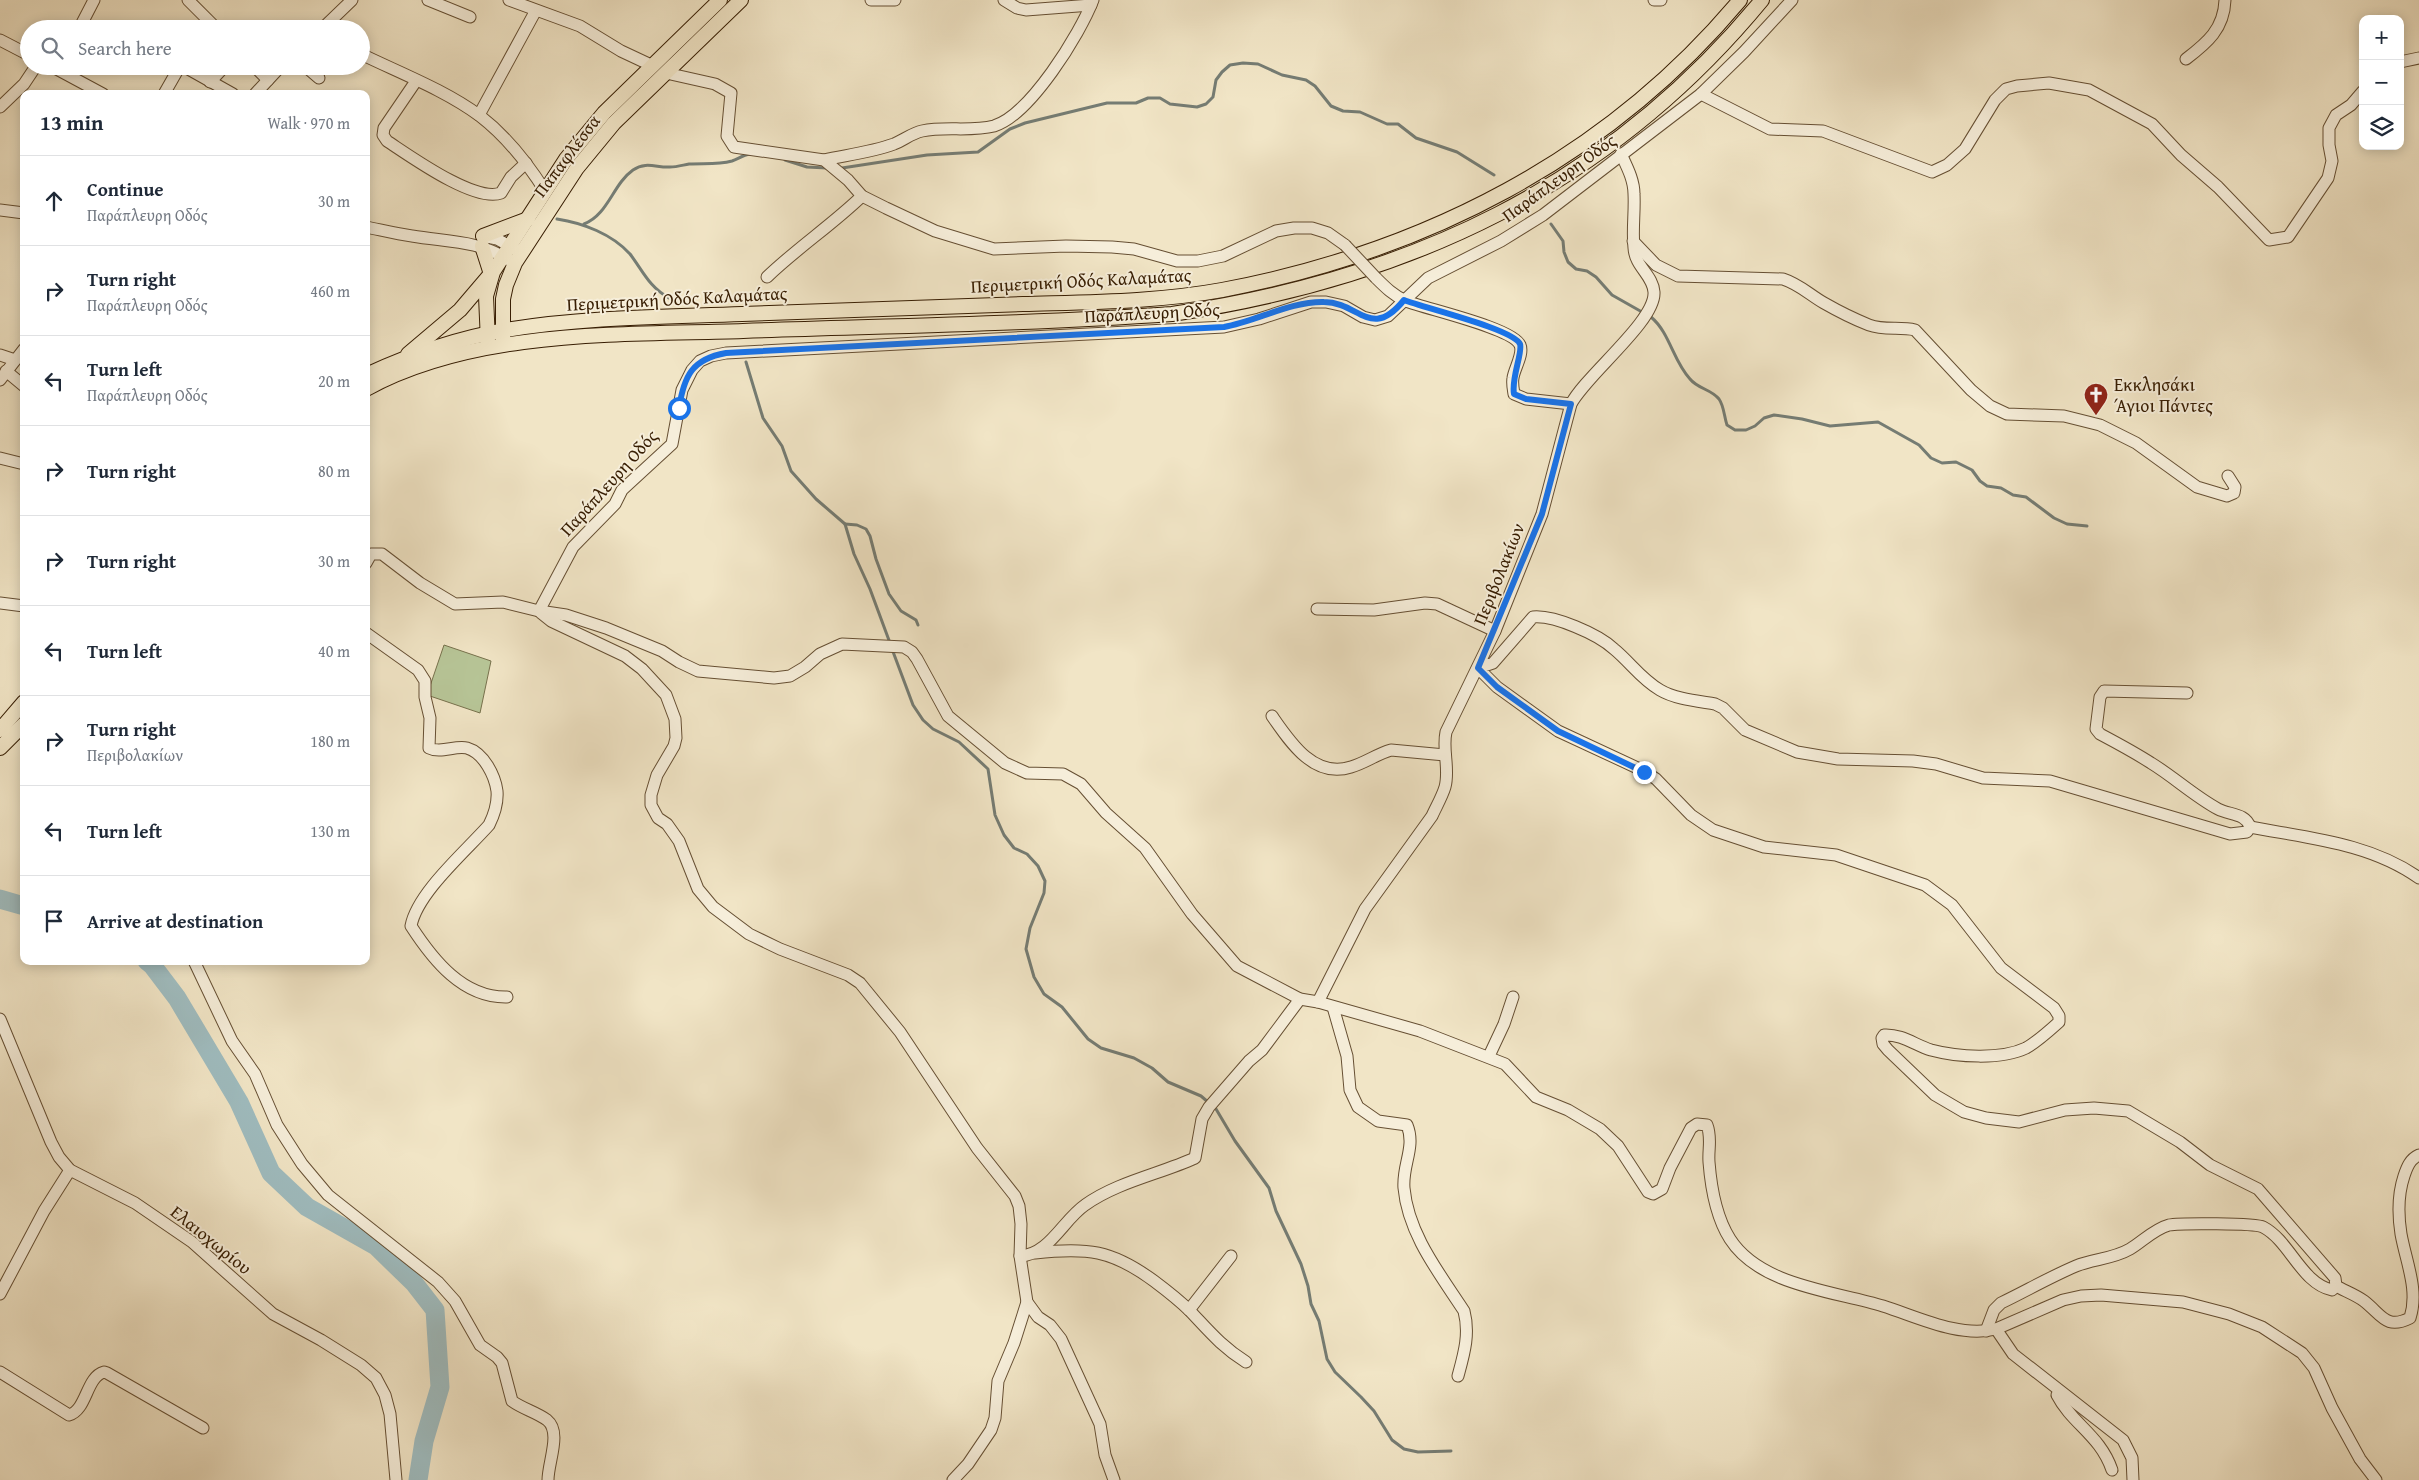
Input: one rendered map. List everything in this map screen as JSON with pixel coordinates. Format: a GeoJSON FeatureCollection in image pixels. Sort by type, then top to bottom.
{"type":"FeatureCollection","features":[{"type":"Feature","properties":{"kind":"main road","name":"Παπαφλέσσα"},"geometry":{"type":"LineString","coordinates":[[493,342],[502,330],[503,299],[513,255],[528,219],[566,159],[589,130],[720,0]]}},
{"type":"Feature","properties":{"kind":"main road","name":"Παπαφλέσσα"},"geometry":{"type":"LineString","coordinates":[[493,342],[486,296],[492,273],[513,255],[587,154],[614,123],[741,0]]}},
{"type":"Feature","properties":{"kind":"main road","name":"Περιμετρική Οδός Καλαμάτας"},"geometry":{"type":"LineString","coordinates":[[502,330],[547,324],[673,317],[1126,301],[1221,290],[1330,263],[1438,226],[1542,172],[1591,139],[1676,69],[1740,0]]}},
{"type":"Feature","properties":{"kind":"main road","name":"Περιμετρική Οδός Καλαμάτας"},"geometry":{"type":"LineString","coordinates":[[401,359],[493,342],[1172,314],[1226,306],[1335,279],[1446,240],[1496,216],[1550,186],[1601,153],[1687,82],[1727,41],[1762,0]]}},
{"type":"Feature","properties":{"kind":"main road"},"geometry":{"type":"LineString","coordinates":[[370,373],[401,359],[460,310],[492,273],[483,241],[528,219]]}},
{"type":"Feature","properties":{"kind":"main road"},"geometry":{"type":"LineString","coordinates":[[503,299],[509,310],[518,320],[547,324]]}},
{"type":"Feature","properties":{"kind":"main road"},"geometry":{"type":"LineString","coordinates":[[370,387],[406,371],[493,342]]}},
{"type":"Feature","properties":{"kind":"main road"},"geometry":{"type":"LineString","coordinates":[[0,730],[20,707]]}},
{"type":"Feature","properties":{"kind":"main road"},"geometry":{"type":"LineString","coordinates":[[0,748],[20,728]]}},
{"type":"Feature","properties":{"kind":"street"},"geometry":{"type":"LineString","coordinates":[[84,20],[94,0]]}},
{"type":"Feature","properties":{"kind":"street"},"geometry":{"type":"LineString","coordinates":[[188,0],[202,20]]}},
{"type":"Feature","properties":{"kind":"street"},"geometry":{"type":"LineString","coordinates":[[331,20],[352,0]]}},
{"type":"Feature","properties":{"kind":"street"},"geometry":{"type":"LineString","coordinates":[[509,0],[535,12],[580,26],[621,51],[653,66]]}},
{"type":"Feature","properties":{"kind":"street"},"geometry":{"type":"LineString","coordinates":[[871,0],[895,0]]}},
{"type":"Feature","properties":{"kind":"street"},"geometry":{"type":"LineString","coordinates":[[1004,0],[1017,8],[1026,10],[1092,3]]}},
{"type":"Feature","properties":{"kind":"street"},"geometry":{"type":"LineString","coordinates":[[1654,0],[1661,0]]}},
{"type":"Feature","properties":{"kind":"street","name":"Παράπλευρη Οδός"},"geometry":{"type":"LineString","coordinates":[[540,612],[573,547],[615,504],[622,490],[672,444],[684,384],[700,361],[711,356],[736,352],[1224,327],[1259,319],[1311,302],[1326,302],[1344,306],[1364,317],[1375,320],[1388,316],[1428,278],[1501,241],[1543,216],[1701,94],[1744,52],[1792,0]]}},
{"type":"Feature","properties":{"kind":"street"},"geometry":{"type":"LineString","coordinates":[[2186,59],[2211,39],[2226,0]]}},
{"type":"Feature","properties":{"kind":"street"},"geometry":{"type":"LineString","coordinates":[[436,1],[470,17]]}},
{"type":"Feature","properties":{"kind":"street"},"geometry":{"type":"LineString","coordinates":[[666,73],[715,84],[731,93],[728,136],[734,147],[824,160],[886,146],[923,131],[991,126],[1002,123],[1012,116],[1048,77],[1077,36],[1092,3]]}},
{"type":"Feature","properties":{"kind":"street"},"geometry":{"type":"LineString","coordinates":[[479,116],[535,12]]}},
{"type":"Feature","properties":{"kind":"street"},"geometry":{"type":"LineString","coordinates":[[0,40],[20,50]]}},
{"type":"Feature","properties":{"kind":"street"},"geometry":{"type":"LineString","coordinates":[[370,58],[458,102],[479,116],[526,162],[546,191]]}},
{"type":"Feature","properties":{"kind":"street"},"geometry":{"type":"LineString","coordinates":[[2404,61],[2419,58]]}},
{"type":"Feature","properties":{"kind":"street"},"geometry":{"type":"LineString","coordinates":[[0,107],[24,84],[30,75]]}},
{"type":"Feature","properties":{"kind":"street"},"geometry":{"type":"LineString","coordinates":[[69,75],[96,90]]}},
{"type":"Feature","properties":{"kind":"street"},"geometry":{"type":"LineString","coordinates":[[166,90],[176,75]]}},
{"type":"Feature","properties":{"kind":"street"},"geometry":{"type":"LineString","coordinates":[[197,75],[225,90]]}},
{"type":"Feature","properties":{"kind":"street"},"geometry":{"type":"LineString","coordinates":[[210,82],[217,75]]}},
{"type":"Feature","properties":{"kind":"street"},"geometry":{"type":"LineString","coordinates":[[263,75],[268,80]]}},
{"type":"Feature","properties":{"kind":"street"},"geometry":{"type":"LineString","coordinates":[[259,90],[273,75]]}},
{"type":"Feature","properties":{"kind":"street"},"geometry":{"type":"LineString","coordinates":[[316,75],[319,78]]}},
{"type":"Feature","properties":{"kind":"street"},"geometry":{"type":"LineString","coordinates":[[416,81],[384,128],[383,134],[387,141],[449,180],[492,195],[501,194],[511,178],[526,162]]}},
{"type":"Feature","properties":{"kind":"street"},"geometry":{"type":"LineString","coordinates":[[1701,94],[1770,129],[1824,131],[1932,172],[1947,165],[1965,149],[1995,100],[2006,89],[2049,83],[2089,90],[2152,124],[2269,240],[2288,237],[2328,178],[2332,161],[2329,145],[2329,128],[2336,115],[2351,105],[2359,96]]}},
{"type":"Feature","properties":{"kind":"street","name":"Περιβολακίων"},"geometry":{"type":"LineString","coordinates":[[1318,1002],[1365,909],[1435,809],[1445,786],[1446,732],[1495,631],[1542,514],[1571,404],[1579,390],[1641,321],[1654,302],[1654,291],[1651,281],[1634,256],[1634,193],[1632,178],[1622,154]]}},
{"type":"Feature","properties":{"kind":"street"},"geometry":{"type":"LineString","coordinates":[[824,160],[848,180],[862,196],[935,231],[994,249],[1066,246],[1112,247],[1134,249],[1178,261],[1198,261],[1223,256],[1276,231],[1312,228],[1328,233],[1345,245],[1386,288],[1404,300],[1485,325],[1514,338],[1520,343],[1521,350],[1513,379],[1514,394],[1526,399],[1571,404]]}},
{"type":"Feature","properties":{"kind":"street"},"geometry":{"type":"LineString","coordinates":[[767,277],[789,256],[837,219],[862,196]]}},
{"type":"Feature","properties":{"kind":"street"},"geometry":{"type":"LineString","coordinates":[[0,210],[20,212]]}},
{"type":"Feature","properties":{"kind":"street"},"geometry":{"type":"LineString","coordinates":[[370,228],[412,236],[460,241],[483,241],[513,255]]}},
{"type":"Feature","properties":{"kind":"street"},"geometry":{"type":"LineString","coordinates":[[1633,240],[1656,265],[1678,276],[1783,279],[1869,325],[1881,329],[1907,328],[1915,330],[1972,390],[1990,406],[2007,414],[2064,416],[2100,425],[2136,443],[2197,487],[2227,496],[2234,493],[2235,487],[2228,476]]}},
{"type":"Feature","properties":{"kind":"street"},"geometry":{"type":"LineString","coordinates":[[20,354],[3,376],[20,384]]}},
{"type":"Feature","properties":{"kind":"street"},"geometry":{"type":"LineString","coordinates":[[0,355],[15,360]]}},
{"type":"Feature","properties":{"kind":"street"},"geometry":{"type":"LineString","coordinates":[[0,458],[20,463]]}},
{"type":"Feature","properties":{"kind":"street"},"geometry":{"type":"LineString","coordinates":[[370,556],[371,554],[382,554],[420,583],[458,605],[499,601],[540,612],[566,615],[606,628],[662,651],[698,671],[774,678],[790,676],[805,668],[820,654],[842,644],[897,646],[912,652],[933,692],[948,716],[956,724],[1016,770],[1063,774],[1081,784],[1116,823],[1145,848],[1192,914],[1232,960],[1251,975],[1300,999],[1318,1002],[1420,1031],[1489,1056],[1505,1064],[1536,1097],[1568,1110],[1600,1129],[1618,1146],[1648,1192],[1652,1194],[1662,1189],[1670,1168],[1691,1128],[1697,1124],[1707,1125],[1710,1140],[1709,1160],[1711,1179],[1718,1214],[1730,1239],[1748,1259],[1762,1267],[1806,1288],[1881,1305],[1963,1330],[1991,1330],[2063,1300],[2081,1296],[2184,1302],[2229,1314],[2262,1327],[2302,1354],[2314,1368],[2332,1408],[2360,1459],[2376,1480]]}},
{"type":"Feature","properties":{"kind":"street"},"geometry":{"type":"LineString","coordinates":[[0,603],[20,606]]}},
{"type":"Feature","properties":{"kind":"street"},"geometry":{"type":"LineString","coordinates":[[1317,609],[1368,610],[1426,603],[1437,604],[1495,631]]}},
{"type":"Feature","properties":{"kind":"street"},"geometry":{"type":"LineString","coordinates":[[540,612],[552,621],[625,656],[642,669],[666,695],[675,719],[676,738],[674,746],[657,775],[651,795],[651,805],[658,818],[667,824],[679,841],[698,889],[713,907],[750,934],[780,949],[848,975],[871,995],[900,1032],[977,1148],[1015,1196],[1019,1206],[1021,1224],[1020,1256],[1027,1302],[1014,1343],[998,1381],[995,1418],[991,1430],[968,1464],[953,1480]]}},
{"type":"Feature","properties":{"kind":"street"},"geometry":{"type":"LineString","coordinates":[[2250,827],[2246,832],[2230,834],[2069,785],[2042,780],[1983,778],[1936,764],[1913,761],[1838,759],[1797,752],[1746,730],[1723,708],[1715,704],[1698,702],[1661,691],[1644,679],[1613,647],[1584,631],[1549,617],[1533,616],[1493,663],[1478,668],[1497,687],[1558,731],[1650,775],[1691,815],[1713,830],[1764,846],[1836,855],[1925,885],[1940,894],[1952,905],[2001,968],[2054,1008],[2059,1016],[2059,1022],[2025,1048],[1990,1056],[1950,1054],[1929,1049],[1894,1035],[1884,1035],[1882,1044],[1888,1050],[1935,1095],[1964,1112],[1986,1118],[2019,1122],[2065,1110],[2094,1108],[2128,1111],[2180,1142],[2210,1165],[2258,1189],[2335,1278],[2336,1286]]}},
{"type":"Feature","properties":{"kind":"street"},"geometry":{"type":"LineString","coordinates":[[370,636],[418,670],[425,681],[425,697],[430,718],[429,748],[434,750],[468,748],[490,768],[497,792],[495,811],[489,825],[422,898],[413,916],[411,926],[424,946],[452,976],[469,989],[498,997],[507,997]]}},
{"type":"Feature","properties":{"kind":"street"},"geometry":{"type":"LineString","coordinates":[[2188,693],[2104,691],[2100,697],[2096,729],[2100,734],[2150,762],[2210,804],[2221,810],[2243,817],[2248,821],[2250,827]]}},
{"type":"Feature","properties":{"kind":"street"},"geometry":{"type":"LineString","coordinates":[[1272,716],[1301,754],[1318,765],[1330,769],[1344,769],[1354,766],[1391,750],[1445,755]]}},
{"type":"Feature","properties":{"kind":"street"},"geometry":{"type":"LineString","coordinates":[[2250,827],[2364,850],[2404,868],[2419,878]]}},
{"type":"Feature","properties":{"kind":"street"},"geometry":{"type":"LineString","coordinates":[[196,965],[232,1041],[255,1074],[278,1125],[302,1164],[328,1195],[438,1282],[456,1301],[480,1345],[497,1356],[502,1364],[512,1401],[548,1420],[553,1428],[555,1438],[550,1458],[548,1480]]}},
{"type":"Feature","properties":{"kind":"street"},"geometry":{"type":"LineString","coordinates":[[1489,1056],[1504,1024],[1513,997]]}},
{"type":"Feature","properties":{"kind":"street"},"geometry":{"type":"LineString","coordinates":[[1035,1253],[1083,1206],[1105,1193],[1195,1158],[1202,1119],[1211,1104],[1262,1050],[1300,999]]}},
{"type":"Feature","properties":{"kind":"street"},"geometry":{"type":"LineString","coordinates":[[1333,1007],[1347,1056],[1350,1090],[1358,1107],[1378,1121],[1407,1125],[1412,1135],[1411,1148],[1403,1174],[1407,1210],[1430,1258],[1464,1311],[1467,1321],[1467,1342],[1458,1376]]}},
{"type":"Feature","properties":{"kind":"street","name":"Ελαιοχωρίου"},"geometry":{"type":"LineString","coordinates":[[0,1019],[50,1142],[70,1170],[135,1203],[192,1242],[273,1314],[322,1340],[362,1365],[376,1378],[385,1395],[390,1414],[396,1480]]}},
{"type":"Feature","properties":{"kind":"street"},"geometry":{"type":"LineString","coordinates":[[2336,1286],[2363,1301],[2386,1321],[2398,1324],[2410,1318],[2415,1305],[2411,1270],[2401,1236],[2399,1212],[2402,1184],[2408,1164],[2419,1154]]}},
{"type":"Feature","properties":{"kind":"street"},"geometry":{"type":"LineString","coordinates":[[0,1294],[44,1211],[70,1170]]}},
{"type":"Feature","properties":{"kind":"street"},"geometry":{"type":"LineString","coordinates":[[1991,1330],[1994,1310],[2001,1303],[2078,1265],[2108,1258],[2130,1249],[2166,1226],[2182,1223],[2261,1226],[2275,1236],[2302,1269],[2324,1289],[2332,1290],[2336,1286]]}},
{"type":"Feature","properties":{"kind":"street"},"geometry":{"type":"LineString","coordinates":[[1020,1256],[1078,1250],[1112,1256],[1131,1264],[1189,1310],[1225,1349],[1246,1362]]}},
{"type":"Feature","properties":{"kind":"street"},"geometry":{"type":"LineString","coordinates":[[1189,1310],[1231,1256]]}},
{"type":"Feature","properties":{"kind":"street"},"geometry":{"type":"LineString","coordinates":[[1027,1302],[1038,1317],[1050,1325],[1061,1339],[1100,1424],[1105,1455],[1114,1480]]}},
{"type":"Feature","properties":{"kind":"street"},"geometry":{"type":"LineString","coordinates":[[1991,1330],[2013,1354],[2055,1389],[2123,1440],[2132,1458],[2133,1480]]}},
{"type":"Feature","properties":{"kind":"street"},"geometry":{"type":"LineString","coordinates":[[0,1372],[69,1415],[76,1411],[97,1376],[100,1373],[107,1373],[203,1428]]}},
{"type":"Feature","properties":{"kind":"street"},"geometry":{"type":"LineString","coordinates":[[2055,1389],[2064,1405],[2098,1441],[2108,1457],[2112,1470]]}},
{"type":"Feature","properties":{"kind":"green space"},"geometry":{"type":"Polygon","coordinates":[[[444,645],[491,661],[480,713],[427,695],[444,645]]]}},
{"type":"Feature","properties":{"kind":"waterway"},"geometry":{"type":"LineString","coordinates":[[842,168],[927,155],[978,152],[1010,129],[1025,123],[1107,103],[1136,103],[1148,98],[1160,98],[1170,104],[1197,107],[1206,104],[1213,97],[1216,80],[1222,72],[1230,65],[1243,63],[1258,64],[1282,75],[1306,80],[1315,86],[1331,106],[1343,111],[1360,112],[1387,124],[1398,124],[1416,138],[1457,152],[1494,175]]}},
{"type":"Feature","properties":{"kind":"waterway"},"geometry":{"type":"LineString","coordinates":[[584,224],[599,214],[620,183],[638,167],[647,165],[670,167],[689,164],[721,163],[750,154]]}},
{"type":"Feature","properties":{"kind":"waterway"},"geometry":{"type":"LineString","coordinates":[[785,160],[807,167],[827,168]]}},
{"type":"Feature","properties":{"kind":"waterway"},"geometry":{"type":"LineString","coordinates":[[557,219],[577,223],[596,230],[615,241],[630,254],[651,284],[669,298]]}},
{"type":"Feature","properties":{"kind":"waterway"},"geometry":{"type":"LineString","coordinates":[[1551,224],[1563,241],[1564,252],[1568,262],[1576,269],[1587,271],[1596,277],[1612,295],[1642,312]]}},
{"type":"Feature","properties":{"kind":"waterway"},"geometry":{"type":"LineString","coordinates":[[1651,317],[1663,331],[1684,372],[1693,382],[1719,399],[1727,425],[1735,430],[1746,430],[1755,426],[1764,418],[1774,415],[1830,426],[1878,422],[1919,445],[1931,458],[1942,463],[1956,462],[1972,470],[1980,481],[1987,486],[2001,488],[2013,495],[2026,497],[2054,518],[2067,524],[2087,526]]}},
{"type":"Feature","properties":{"kind":"waterway"},"geometry":{"type":"LineString","coordinates":[[746,362],[763,418],[782,446],[791,471],[816,499],[845,524],[854,554],[870,589],[890,643]]}},
{"type":"Feature","properties":{"kind":"waterway"},"geometry":{"type":"LineString","coordinates":[[845,524],[857,525],[866,529],[889,594],[901,611],[916,620],[918,625]]}},
{"type":"Feature","properties":{"kind":"waterway"},"geometry":{"type":"LineString","coordinates":[[892,649],[913,705],[923,720],[933,729],[959,742],[988,769],[995,815],[1004,835],[1014,848],[1027,854],[1038,866],[1045,881],[1044,893],[1030,928],[1026,949],[1034,977],[1044,994],[1062,1007],[1088,1039],[1101,1048],[1134,1058],[1152,1068],[1168,1082],[1201,1096],[1216,1109],[1235,1141],[1269,1188],[1276,1211],[1301,1264],[1311,1304],[1319,1321],[1327,1359],[1335,1372],[1374,1411],[1392,1440],[1404,1449],[1418,1452],[1451,1451]]}},
{"type":"Feature","properties":{"kind":"waterway"},"geometry":{"type":"LineString","coordinates":[[0,899],[20,905]]}},
{"type":"Feature","properties":{"kind":"waterway"},"geometry":{"type":"LineString","coordinates":[[152,965],[177,998],[239,1102],[271,1173],[307,1207],[376,1246],[414,1283],[435,1310],[440,1387],[424,1441],[418,1480]]}},
{"type":"Feature","properties":{"kind":"place","name":"Εκκλησάκι Άγιοι Πάντες"},"geometry":{"type":"Point","coordinates":[2096,416]}},
{"type":"Feature","properties":{"kind":"route"},"geometry":{"type":"LineString","coordinates":[[679,408],[682,390],[692,370],[700,361],[711,356],[726,353],[1224,327],[1259,319],[1311,302],[1326,302],[1344,306],[1364,317],[1375,320],[1388,316],[1404,300],[1418,306],[1485,325],[1514,338],[1520,343],[1521,350],[1513,379],[1514,394],[1526,399],[1571,404],[1564,439],[1542,514],[1478,668],[1497,687],[1558,731],[1644,772]]}}]}
